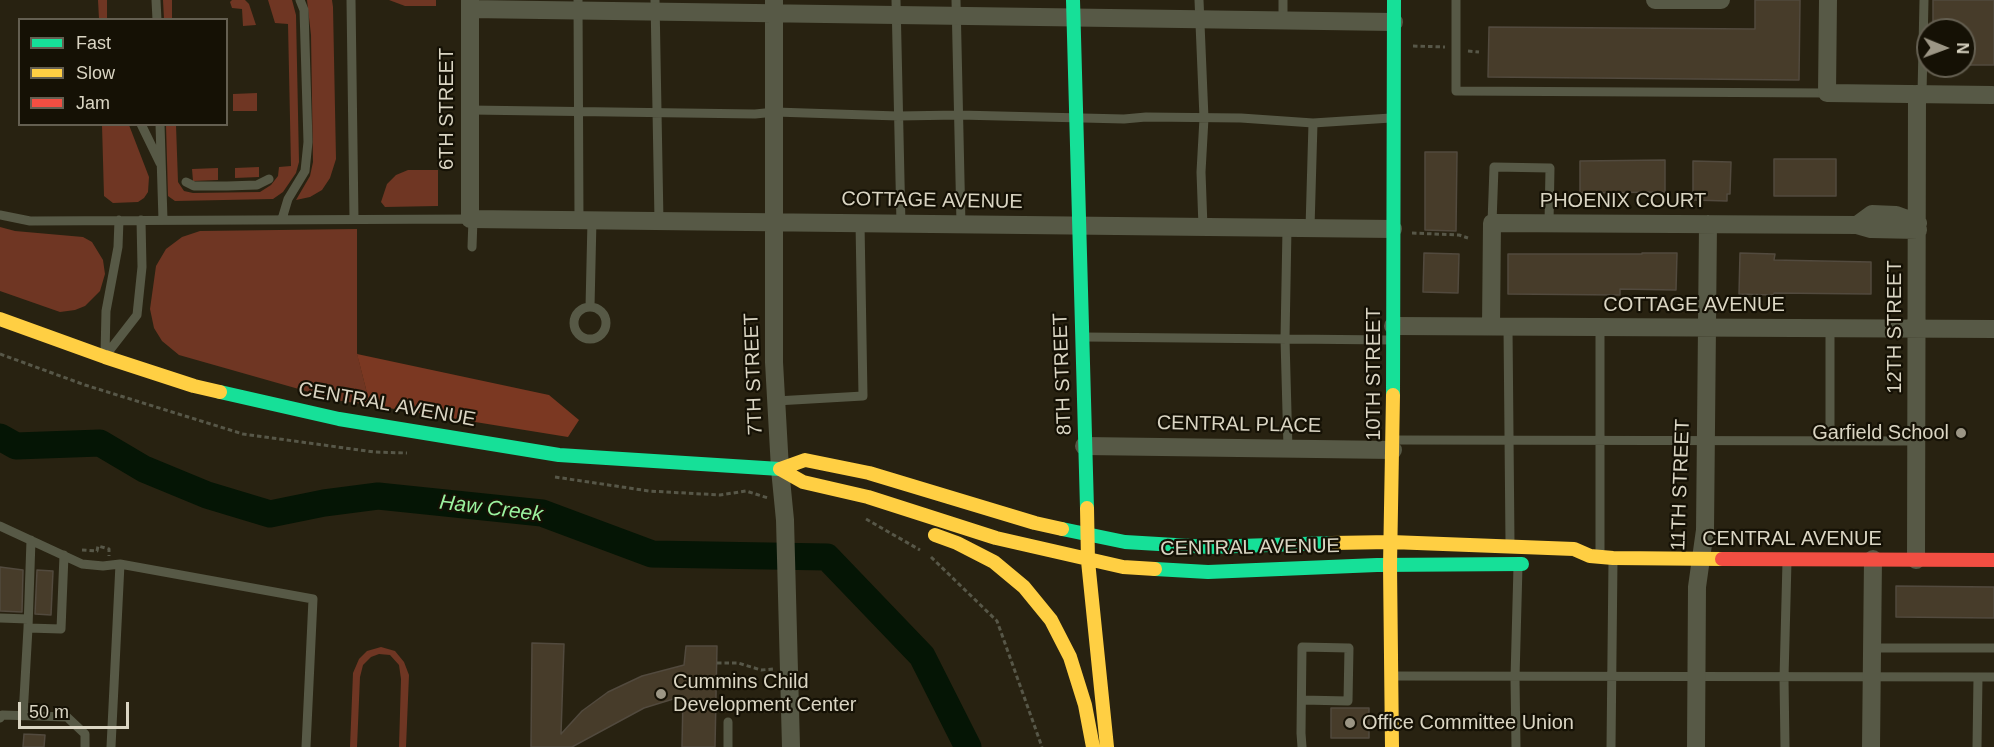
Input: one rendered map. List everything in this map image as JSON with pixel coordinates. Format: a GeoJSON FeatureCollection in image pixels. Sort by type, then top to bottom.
{"type":"FeatureCollection","features":[{"type":"Feature","properties":{"kind":"main road","name":"10TH STREET"},"geometry":{"type":"LineString","coordinates":[[1392,747],[1390,565],[1393,445],[1394,0]]}},
{"type":"Feature","properties":{"kind":"main road","name":"8TH STREET"},"geometry":{"type":"LineString","coordinates":[[1073,9],[1088,561],[1107,747]]}},
{"type":"Feature","properties":{"kind":"main road","name":"CENTRAL AVENUE"},"geometry":{"type":"LineString","coordinates":[[0,319],[194,386],[339,419],[559,455],[780,469],[805,460],[869,473],[1035,524],[1149,544],[1199,547],[1391,542],[1574,549],[1601,557]]}},
{"type":"Feature","properties":{"kind":"main road","name":"CENTRAL AVENUE"},"geometry":{"type":"LineString","coordinates":[[780,469],[804,482],[868,497],[996,538],[1088,561],[1148,570],[1208,572],[1259,568],[1540,564]]}},
{"type":"Feature","properties":{"kind":"main road"},"geometry":{"type":"LineString","coordinates":[[868,497],[890,519]]}},
{"type":"Feature","properties":{"kind":"main road"},"geometry":{"type":"LineString","coordinates":[[923,531],[957,543],[994,562],[1024,587],[1051,620],[1070,657],[1093,747]]}},
{"type":"Feature","properties":{"kind":"main road","name":"CENTRAL AVENUE"},"geometry":{"type":"LineString","coordinates":[[1573,564],[1601,557],[1994,560]]}},
{"type":"Feature","properties":{"kind":"street"},"geometry":{"type":"LineString","coordinates":[[1655,0],[1721,0]]}},
{"type":"Feature","properties":{"kind":"street"},"geometry":{"type":"LineString","coordinates":[[1828,0],[1827,93],[1992,95]]}},
{"type":"Feature","properties":{"kind":"street"},"geometry":{"type":"LineString","coordinates":[[470,4],[1073,9],[1199,20],[1394,22]]}},
{"type":"Feature","properties":{"kind":"street","name":"6TH STREET"},"geometry":{"type":"LineString","coordinates":[[470,4],[471,219]]}},
{"type":"Feature","properties":{"kind":"street","name":"7TH STREET"},"geometry":{"type":"LineString","coordinates":[[774,7],[774,362],[785,520],[791,747]]}},
{"type":"Feature","properties":{"kind":"street","name":"12TH STREET"},"geometry":{"type":"LineString","coordinates":[[1916,560],[1920,94]]}},
{"type":"Feature","properties":{"kind":"street","name":"PHOENIX COURT"},"geometry":{"type":"LineString","coordinates":[[1492,223],[1857,225],[1872,214],[1896,214],[1918,227]]}},
{"type":"Feature","properties":{"kind":"street","name":"COTTAGE AVENUE"},"geometry":{"type":"LineString","coordinates":[[471,219],[1393,229]]}},
{"type":"Feature","properties":{"kind":"street"},"geometry":{"type":"LineString","coordinates":[[1492,223],[1499,327]]}},
{"type":"Feature","properties":{"kind":"street","name":"11TH STREET"},"geometry":{"type":"LineString","coordinates":[[1696,747],[1697,587],[1705,530],[1708,224]]}},
{"type":"Feature","properties":{"kind":"street","name":"COTTAGE AVENUE"},"geometry":{"type":"LineString","coordinates":[[1393,333],[1499,327],[1994,329]]}},
{"type":"Feature","properties":{"kind":"street","name":"CENTRAL PLACE"},"geometry":{"type":"LineString","coordinates":[[1084,446],[1288,449],[1393,445]]}},
{"type":"Feature","properties":{"kind":"street"},"geometry":{"type":"LineString","coordinates":[[1871,747],[1873,559]]}},
{"type":"Feature","properties":{"kind":"lane"},"geometry":{"type":"LineString","coordinates":[[156,0],[156,18]]}},
{"type":"Feature","properties":{"kind":"lane"},"geometry":{"type":"LineString","coordinates":[[282,219],[288,199],[305,171],[308,142],[304,10],[300,0]]}},
{"type":"Feature","properties":{"kind":"lane"},"geometry":{"type":"LineString","coordinates":[[351,0],[354,219]]}},
{"type":"Feature","properties":{"kind":"lane"},"geometry":{"type":"LineString","coordinates":[[1199,0],[1204,118],[1201,172],[1203,227]]}},
{"type":"Feature","properties":{"kind":"lane"},"geometry":{"type":"LineString","coordinates":[[1283,0],[1283,21]]}},
{"type":"Feature","properties":{"kind":"lane"},"geometry":{"type":"LineString","coordinates":[[1456,0],[1456,91],[1827,93]]}},
{"type":"Feature","properties":{"kind":"lane"},"geometry":{"type":"LineString","coordinates":[[1920,94],[1924,0]]}},
{"type":"Feature","properties":{"kind":"lane"},"geometry":{"type":"LineString","coordinates":[[579,5],[579,112],[590,307]]}},
{"type":"Feature","properties":{"kind":"lane"},"geometry":{"type":"LineString","coordinates":[[655,6],[659,221]]}},
{"type":"Feature","properties":{"kind":"lane"},"geometry":{"type":"LineString","coordinates":[[896,8],[901,224]]}},
{"type":"Feature","properties":{"kind":"lane"},"geometry":{"type":"LineString","coordinates":[[957,8],[962,224]]}},
{"type":"Feature","properties":{"kind":"lane"},"geometry":{"type":"LineString","coordinates":[[470,110],[1204,118],[1312,123],[1394,118]]}},
{"type":"Feature","properties":{"kind":"lane"},"geometry":{"type":"LineString","coordinates":[[1310,228],[1312,123]]}},
{"type":"Feature","properties":{"kind":"lane"},"geometry":{"type":"LineString","coordinates":[[142,126],[161,166]]}},
{"type":"Feature","properties":{"kind":"lane"},"geometry":{"type":"LineString","coordinates":[[160,126],[163,219]]}},
{"type":"Feature","properties":{"kind":"lane"},"geometry":{"type":"LineString","coordinates":[[1492,223],[1494,167],[1550,168],[1549,223]]}},
{"type":"Feature","properties":{"kind":"lane"},"geometry":{"type":"LineString","coordinates":[[186,182],[194,186],[247,185],[269,179]]}},
{"type":"Feature","properties":{"kind":"lane"},"geometry":{"type":"LineString","coordinates":[[0,215],[30,221],[471,219],[472,247]]}},
{"type":"Feature","properties":{"kind":"lane"},"geometry":{"type":"LineString","coordinates":[[105,357],[137,315],[142,267],[141,219]]}},
{"type":"Feature","properties":{"kind":"lane"},"geometry":{"type":"LineString","coordinates":[[105,357],[106,311],[118,247],[119,220]]}},
{"type":"Feature","properties":{"kind":"lane"},"geometry":{"type":"LineString","coordinates":[[776,401],[863,396],[860,223]]}},
{"type":"Feature","properties":{"kind":"lane"},"geometry":{"type":"LineString","coordinates":[[1287,228],[1285,339],[1288,449]]}},
{"type":"Feature","properties":{"kind":"lane"},"geometry":{"type":"LineString","coordinates":[[1499,327],[1509,439],[1510,547]]}},
{"type":"Feature","properties":{"kind":"lane"},"geometry":{"type":"LineString","coordinates":[[1600,327],[1601,557],[1611,677],[1611,747]]}},
{"type":"Feature","properties":{"kind":"lane"},"geometry":{"type":"LineString","coordinates":[[1830,328],[1830,441]]}},
{"type":"Feature","properties":{"kind":"lane"},"geometry":{"type":"LineString","coordinates":[[1081,337],[1285,339],[1393,333]]}},
{"type":"Feature","properties":{"kind":"lane"},"geometry":{"type":"LineString","coordinates":[[1393,445],[1509,439],[1917,441]]}},
{"type":"Feature","properties":{"kind":"lane"},"geometry":{"type":"LineString","coordinates":[[0,526],[82,564],[103,566],[120,564],[313,599],[306,747]]}},
{"type":"Feature","properties":{"kind":"lane"},"geometry":{"type":"LineString","coordinates":[[23,716],[31,540]]}},
{"type":"Feature","properties":{"kind":"lane"},"geometry":{"type":"LineString","coordinates":[[0,618],[60,629],[64,555]]}},
{"type":"Feature","properties":{"kind":"lane"},"geometry":{"type":"LineString","coordinates":[[1785,747],[1787,559]]}},
{"type":"Feature","properties":{"kind":"lane"},"geometry":{"type":"LineString","coordinates":[[111,747],[120,564]]}},
{"type":"Feature","properties":{"kind":"lane"},"geometry":{"type":"LineString","coordinates":[[1516,747],[1518,564]]}},
{"type":"Feature","properties":{"kind":"lane"},"geometry":{"type":"LineString","coordinates":[[1302,700],[1348,701],[1349,648],[1302,647],[1302,700],[1302,747]]}},
{"type":"Feature","properties":{"kind":"lane"},"geometry":{"type":"LineString","coordinates":[[1872,648],[1994,648]]}},
{"type":"Feature","properties":{"kind":"lane"},"geometry":{"type":"LineString","coordinates":[[1392,676],[1994,677]]}},
{"type":"Feature","properties":{"kind":"lane"},"geometry":{"type":"LineString","coordinates":[[1977,747],[1978,677]]}},
{"type":"Feature","properties":{"kind":"lane"},"geometry":{"type":"LineString","coordinates":[[0,718],[2,715],[67,717],[85,734],[85,747]]}},
{"type":"Feature","properties":{"kind":"lane"},"geometry":{"type":"LineString","coordinates":[[728,722],[728,747]]}},
{"type":"Feature","properties":{"kind":"lane"},"geometry":{"type":"LineString","coordinates":[[791,747],[801,747]]}},
{"type":"Feature","properties":{"kind":"path"},"geometry":{"type":"LineString","coordinates":[[1412,233],[1459,235],[1468,238]]}},
{"type":"Feature","properties":{"kind":"path"},"geometry":{"type":"LineString","coordinates":[[864,518],[935,559],[997,621],[1042,747]]}},
{"type":"Feature","properties":{"kind":"path"},"geometry":{"type":"LineString","coordinates":[[81,550],[97,551],[98,546],[110,549],[109,561],[120,564]]}},
{"type":"Feature","properties":{"kind":"path"},"geometry":{"type":"LineString","coordinates":[[717,663],[738,663],[761,670],[774,669]]}},
{"type":"Feature","properties":{"kind":"shaded area"},"geometry":{"type":"Polygon","coordinates":[[[98,0],[107,0],[107,18],[99,18],[98,0]]]}},
{"type":"Feature","properties":{"kind":"shaded area"},"geometry":{"type":"Polygon","coordinates":[[[163,0],[172,0],[172,18],[164,18],[163,0]]]}},
{"type":"Feature","properties":{"kind":"shaded area"},"geometry":{"type":"Polygon","coordinates":[[[245,0],[249,4],[256,25],[243,26],[242,9],[232,8],[230,2],[245,0]]]}},
{"type":"Feature","properties":{"kind":"shaded area"},"geometry":{"type":"Polygon","coordinates":[[[268,0],[292,0],[296,15],[299,162],[296,173],[283,192],[273,199],[175,201],[168,196],[166,126],[176,126],[178,182],[184,191],[193,193],[260,192],[271,185],[278,176],[279,167],[291,166],[288,24],[275,23],[268,0]]]}},
{"type":"Feature","properties":{"kind":"shaded area"},"geometry":{"type":"Polygon","coordinates":[[[307,0],[332,0],[336,159],[330,178],[322,190],[310,197],[296,200],[310,176],[313,162],[311,35],[307,0]]]}},
{"type":"Feature","properties":{"kind":"shaded area"},"geometry":{"type":"Polygon","coordinates":[[[389,0],[436,0],[436,6],[405,6],[389,0]]]}},
{"type":"Feature","properties":{"kind":"shaded area"},"geometry":{"type":"Polygon","coordinates":[[[257,93],[257,111],[233,111],[233,94],[257,93]]]}},
{"type":"Feature","properties":{"kind":"shaded area"},"geometry":{"type":"Polygon","coordinates":[[[102,126],[129,126],[149,177],[148,192],[138,202],[113,203],[104,196],[102,126]]]}},
{"type":"Feature","properties":{"kind":"shaded area"},"geometry":{"type":"Polygon","coordinates":[[[259,167],[259,177],[235,178],[235,168],[259,167]]]}},
{"type":"Feature","properties":{"kind":"shaded area"},"geometry":{"type":"Polygon","coordinates":[[[218,168],[218,180],[193,181],[192,169],[218,168]]]}},
{"type":"Feature","properties":{"kind":"shaded area"},"geometry":{"type":"Polygon","coordinates":[[[408,170],[438,170],[438,206],[385,207],[381,202],[387,184],[396,175],[408,170]]]}},
{"type":"Feature","properties":{"kind":"shaded area"},"geometry":{"type":"Polygon","coordinates":[[[0,227],[15,231],[83,237],[92,242],[103,260],[105,274],[100,291],[85,306],[60,312],[0,291],[0,227]]]}},
{"type":"Feature","properties":{"kind":"shaded area"},"geometry":{"type":"Polygon","coordinates":[[[357,229],[357,353],[370,405],[341,401],[179,355],[162,341],[154,328],[150,309],[156,266],[166,249],[182,237],[200,231],[357,229]]]}},
{"type":"Feature","properties":{"kind":"shaded area"},"geometry":{"type":"Polygon","coordinates":[[[357,354],[549,395],[579,420],[568,437],[370,405],[357,354]]]}},
{"type":"Feature","properties":{"kind":"shaded area"},"geometry":{"type":"Polygon","coordinates":[[[381,647],[395,651],[404,662],[409,675],[406,747],[399,747],[401,679],[399,665],[390,655],[379,654],[371,657],[363,665],[360,677],[357,747],[350,747],[353,673],[359,659],[367,651],[381,647]]]}},
{"type":"Feature","properties":{"kind":"building"},"geometry":{"type":"Polygon","coordinates":[[[1755,0],[1800,0],[1799,80],[1488,77],[1489,27],[1755,29],[1755,0]]]}},
{"type":"Feature","properties":{"kind":"building"},"geometry":{"type":"Polygon","coordinates":[[[1933,0],[1994,0],[1994,65],[1976,65],[1976,18],[1933,18],[1933,0]]]}},
{"type":"Feature","properties":{"kind":"building"},"geometry":{"type":"Polygon","coordinates":[[[1425,152],[1457,152],[1456,231],[1425,230],[1425,152]]]}},
{"type":"Feature","properties":{"kind":"building"},"geometry":{"type":"Polygon","coordinates":[[[1774,159],[1836,159],[1836,196],[1774,196],[1774,159]]]}},
{"type":"Feature","properties":{"kind":"building"},"geometry":{"type":"Polygon","coordinates":[[[1665,160],[1665,192],[1580,193],[1580,161],[1665,160]]]}},
{"type":"Feature","properties":{"kind":"building"},"geometry":{"type":"Polygon","coordinates":[[[1693,161],[1731,162],[1730,194],[1727,194],[1727,201],[1693,200],[1693,161]]]}},
{"type":"Feature","properties":{"kind":"building"},"geometry":{"type":"Polygon","coordinates":[[[1424,253],[1459,254],[1458,293],[1423,292],[1424,253]]]}},
{"type":"Feature","properties":{"kind":"building"},"geometry":{"type":"Polygon","coordinates":[[[1677,253],[1676,290],[1620,289],[1620,295],[1508,294],[1508,254],[1677,253]]]}},
{"type":"Feature","properties":{"kind":"building"},"geometry":{"type":"Polygon","coordinates":[[[1740,253],[1775,254],[1774,260],[1871,262],[1871,294],[1739,294],[1740,253]]]}},
{"type":"Feature","properties":{"kind":"building"},"geometry":{"type":"Polygon","coordinates":[[[0,567],[23,570],[22,612],[0,611],[0,567]]]}},
{"type":"Feature","properties":{"kind":"building"},"geometry":{"type":"Polygon","coordinates":[[[37,570],[53,571],[51,615],[35,614],[37,570]]]}},
{"type":"Feature","properties":{"kind":"building"},"geometry":{"type":"Polygon","coordinates":[[[1896,586],[1994,587],[1994,618],[1896,617],[1896,586]]]}},
{"type":"Feature","properties":{"kind":"building","name":"Cummins Child Development Center"},"geometry":{"type":"Polygon","coordinates":[[[532,643],[564,644],[561,734],[582,711],[608,692],[642,676],[684,665],[686,646],[717,646],[715,747],[682,747],[683,696],[644,708],[572,747],[531,747],[532,643]]]}},
{"type":"Feature","properties":{"kind":"building","name":"Office Committee Union"},"geometry":{"type":"Polygon","coordinates":[[[1331,708],[1369,708],[1369,738],[1331,738],[1331,708]]]}},
{"type":"Feature","properties":{"kind":"building"},"geometry":{"type":"Polygon","coordinates":[[[24,734],[45,735],[44,747],[23,747],[24,734]]]}},
{"type":"Feature","properties":{"kind":"waterway","name":"Haw Creek"},"geometry":{"type":"LineString","coordinates":[[0,437],[16,446],[100,443],[144,469],[207,495],[270,514],[324,503],[378,496],[542,513],[652,554],[827,557],[922,656],[968,747]]}},
{"type":"Feature","properties":{"kind":"traffic: fast"},"geometry":{"type":"LineString","coordinates":[[1073,0],[1087,508]]}},
{"type":"Feature","properties":{"kind":"traffic: fast"},"geometry":{"type":"LineString","coordinates":[[1393,395],[1394,0]]}},
{"type":"Feature","properties":{"kind":"traffic: fast"},"geometry":{"type":"LineString","coordinates":[[220,392],[339,419],[559,455],[780,469]]}},
{"type":"Feature","properties":{"kind":"traffic: fast"},"geometry":{"type":"LineString","coordinates":[[1062,529],[1125,542],[1209,547],[1332,543]]}},
{"type":"Feature","properties":{"kind":"traffic: fast"},"geometry":{"type":"LineString","coordinates":[[1155,569],[1208,572],[1377,565],[1522,564]]}},
{"type":"Feature","properties":{"kind":"traffic: slow"},"geometry":{"type":"LineString","coordinates":[[0,319],[105,357],[194,386],[220,392]]}},
{"type":"Feature","properties":{"kind":"traffic: slow"},"geometry":{"type":"LineString","coordinates":[[1392,747],[1390,565],[1393,395]]}},
{"type":"Feature","properties":{"kind":"traffic: slow"},"geometry":{"type":"LineString","coordinates":[[780,469],[805,460],[869,473],[1062,529]]}},
{"type":"Feature","properties":{"kind":"traffic: slow"},"geometry":{"type":"LineString","coordinates":[[780,469],[803,482],[868,497],[996,538],[1123,567],[1155,569]]}},
{"type":"Feature","properties":{"kind":"traffic: slow"},"geometry":{"type":"LineString","coordinates":[[1087,508],[1088,561],[1107,747]]}},
{"type":"Feature","properties":{"kind":"traffic: slow"},"geometry":{"type":"LineString","coordinates":[[935,535],[957,543],[994,562],[1024,587],[1051,620],[1070,657],[1085,705],[1093,747]]}},
{"type":"Feature","properties":{"kind":"traffic: slow"},"geometry":{"type":"LineString","coordinates":[[1332,543],[1391,542],[1574,549],[1590,556],[1613,558],[1722,559]]}},
{"type":"Feature","properties":{"kind":"traffic: jam"},"geometry":{"type":"LineString","coordinates":[[1722,559],[1994,560]]}},
{"type":"Feature","properties":{"kind":"place","name":"Garfield School"},"geometry":{"type":"Point","coordinates":[1961,433]}},
{"type":"Feature","properties":{"kind":"place","name":"Cummins Child Development Center"},"geometry":{"type":"Point","coordinates":[661,694]}},
{"type":"Feature","properties":{"kind":"place","name":"Office Committee Union"},"geometry":{"type":"Point","coordinates":[1350,723]}}]}
